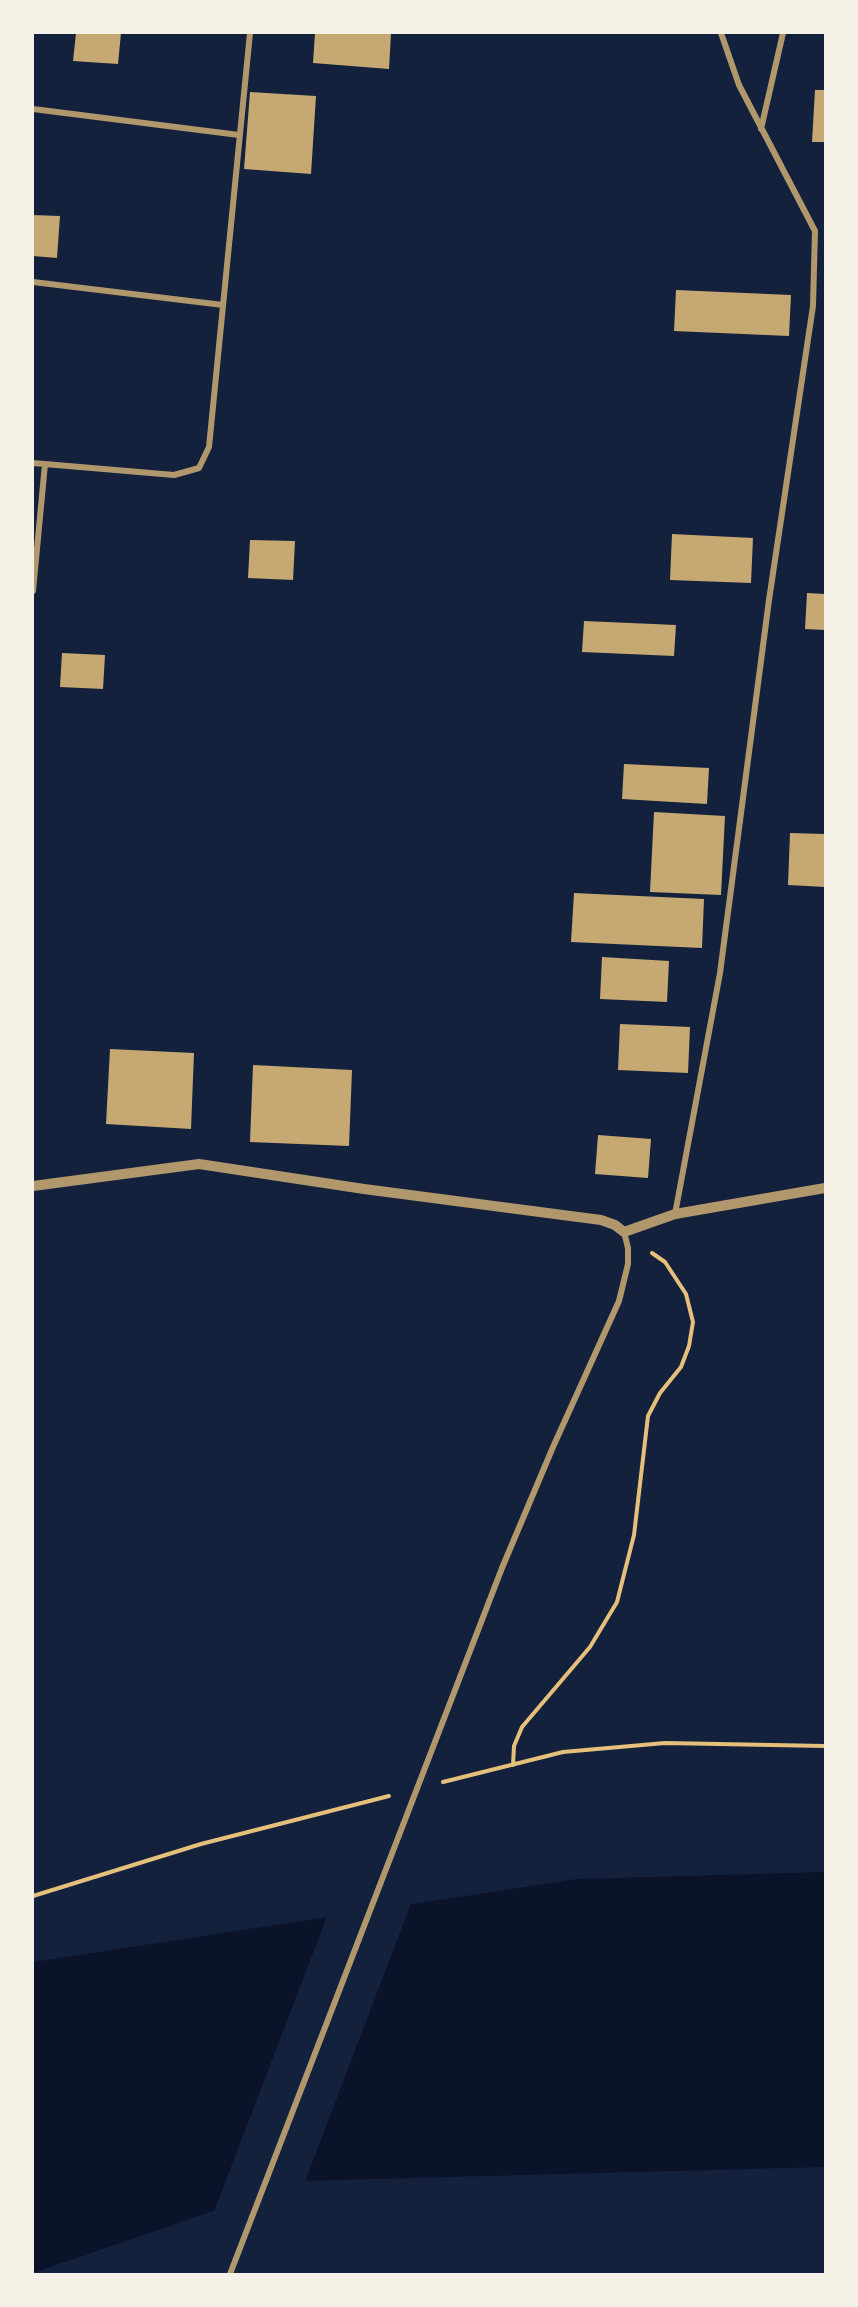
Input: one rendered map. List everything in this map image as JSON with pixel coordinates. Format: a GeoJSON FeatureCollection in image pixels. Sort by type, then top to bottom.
{"type":"FeatureCollection","features":[{"type":"Feature","properties":{"kind":"street"},"geometry":{"type":"LineString","coordinates":[[33,463],[174,475],[199,468],[209,447],[250,33]]}},
{"type":"Feature","properties":{"kind":"street"},"geometry":{"type":"LineString","coordinates":[[675,1214],[720,973],[769,600],[813,306],[815,231],[739,85],[721,33]]}},
{"type":"Feature","properties":{"kind":"street"},"geometry":{"type":"LineString","coordinates":[[761,129],[783,33]]}},
{"type":"Feature","properties":{"kind":"street"},"geometry":{"type":"LineString","coordinates":[[33,109],[239,135]]}},
{"type":"Feature","properties":{"kind":"street"},"geometry":{"type":"LineString","coordinates":[[33,282],[223,304]]}},
{"type":"Feature","properties":{"kind":"street"},"geometry":{"type":"LineString","coordinates":[[33,591],[45,464]]}},
{"type":"Feature","properties":{"kind":"street"},"geometry":{"type":"LineString","coordinates":[[33,1186],[199,1164],[364,1189],[601,1220],[615,1225],[624,1232],[628,1248],[628,1263],[619,1301],[548,1458],[502,1568],[230,2274]]}},
{"type":"Feature","properties":{"kind":"street"},"geometry":{"type":"LineString","coordinates":[[624,1232],[675,1214],[825,1188]]}},
{"type":"Feature","properties":{"kind":"path"},"geometry":{"type":"LineString","coordinates":[[513,1765],[514,1746],[522,1726],[590,1647],[617,1602],[634,1535],[648,1416],[660,1393],[681,1367],[689,1346],[693,1322],[686,1294],[664,1262],[624,1232]]}},
{"type":"Feature","properties":{"kind":"water"},"geometry":{"type":"Polygon","coordinates":[[[825,1872],[825,2167],[300,2181],[33,2273],[33,1962],[577,1879],[825,1872]]]}},
{"type":"Feature","properties":{"kind":"pier"},"geometry":{"type":"Polygon","coordinates":[[[412,1901],[304,2184],[213,2214],[328,1914],[412,1901]]]}},
{"type":"Feature","properties":{"kind":"building"},"geometry":{"type":"Polygon","coordinates":[[[76,33],[121,33],[118,64],[73,61],[76,33]]]}},
{"type":"Feature","properties":{"kind":"building"},"geometry":{"type":"Polygon","coordinates":[[[315,33],[391,33],[389,69],[313,63],[315,33]]]}},
{"type":"Feature","properties":{"kind":"building"},"geometry":{"type":"Polygon","coordinates":[[[815,90],[825,90],[825,142],[812,142],[815,90]]]}},
{"type":"Feature","properties":{"kind":"building"},"geometry":{"type":"Polygon","coordinates":[[[250,92],[316,96],[311,174],[244,169],[250,92]]]}},
{"type":"Feature","properties":{"kind":"building"},"geometry":{"type":"Polygon","coordinates":[[[33,215],[60,216],[57,258],[33,256],[33,215]]]}},
{"type":"Feature","properties":{"kind":"building"},"geometry":{"type":"Polygon","coordinates":[[[676,290],[791,295],[789,336],[674,331],[676,290]]]}},
{"type":"Feature","properties":{"kind":"building"},"geometry":{"type":"Polygon","coordinates":[[[672,534],[753,538],[751,583],[670,580],[672,534]]]}},
{"type":"Feature","properties":{"kind":"building"},"geometry":{"type":"Polygon","coordinates":[[[250,540],[295,541],[293,580],[248,578],[250,540]]]}},
{"type":"Feature","properties":{"kind":"building"},"geometry":{"type":"Polygon","coordinates":[[[807,593],[825,594],[825,630],[805,629],[807,593]]]}},
{"type":"Feature","properties":{"kind":"building"},"geometry":{"type":"Polygon","coordinates":[[[584,621],[676,625],[674,656],[582,652],[584,621]]]}},
{"type":"Feature","properties":{"kind":"building"},"geometry":{"type":"Polygon","coordinates":[[[62,653],[105,655],[103,689],[60,687],[62,653]]]}},
{"type":"Feature","properties":{"kind":"building"},"geometry":{"type":"Polygon","coordinates":[[[624,764],[709,768],[707,804],[622,799],[624,764]]]}},
{"type":"Feature","properties":{"kind":"building"},"geometry":{"type":"Polygon","coordinates":[[[654,812],[725,816],[721,895],[650,892],[654,812]]]}},
{"type":"Feature","properties":{"kind":"building"},"geometry":{"type":"Polygon","coordinates":[[[790,833],[825,834],[825,887],[788,885],[790,833]]]}},
{"type":"Feature","properties":{"kind":"building"},"geometry":{"type":"Polygon","coordinates":[[[574,893],[704,899],[702,948],[571,942],[574,893]]]}},
{"type":"Feature","properties":{"kind":"building"},"geometry":{"type":"Polygon","coordinates":[[[602,957],[669,961],[667,1002],[600,999],[602,957]]]}},
{"type":"Feature","properties":{"kind":"building"},"geometry":{"type":"Polygon","coordinates":[[[620,1024],[690,1027],[688,1073],[618,1070],[620,1024]]]}},
{"type":"Feature","properties":{"kind":"building"},"geometry":{"type":"Polygon","coordinates":[[[110,1049],[194,1053],[191,1129],[106,1124],[110,1049]]]}},
{"type":"Feature","properties":{"kind":"building"},"geometry":{"type":"Polygon","coordinates":[[[253,1065],[352,1070],[349,1146],[250,1142],[253,1065]]]}},
{"type":"Feature","properties":{"kind":"building"},"geometry":{"type":"Polygon","coordinates":[[[598,1135],[651,1139],[648,1178],[595,1174],[598,1135]]]}}]}
